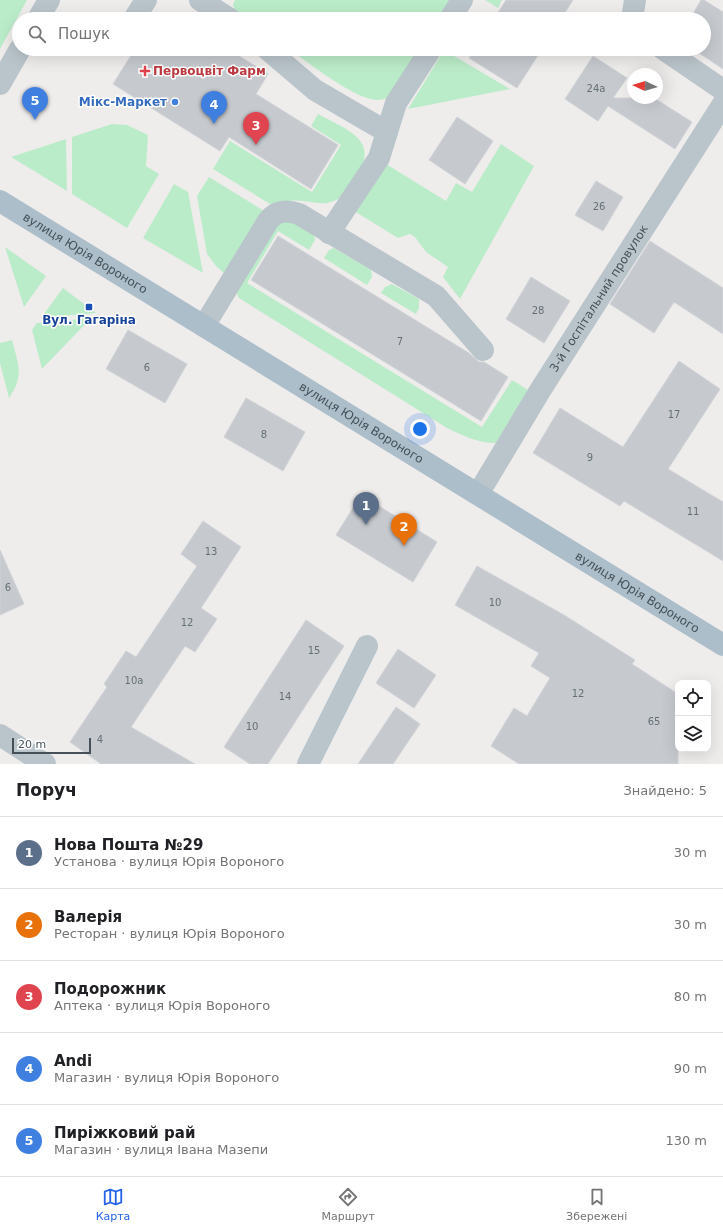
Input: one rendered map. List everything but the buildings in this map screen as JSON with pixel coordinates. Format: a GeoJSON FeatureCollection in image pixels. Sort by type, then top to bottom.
{"type":"FeatureCollection","features":[{"type":"Feature","properties":{"kind":"main road","name":"вулиця Юрія Вороного"},"geometry":{"type":"LineString","coordinates":[[0,201],[723,645]]}},
{"type":"Feature","properties":{"kind":"street"},"geometry":{"type":"LineString","coordinates":[[138,12],[146,0]]}},
{"type":"Feature","properties":{"kind":"street"},"geometry":{"type":"LineString","coordinates":[[200,0],[219,12]]}},
{"type":"Feature","properties":{"kind":"street"},"geometry":{"type":"LineString","coordinates":[[454,12],[462,0]]}},
{"type":"Feature","properties":{"kind":"street"},"geometry":{"type":"LineString","coordinates":[[633,12],[635,0]]}},
{"type":"Feature","properties":{"kind":"street"},"geometry":{"type":"LineString","coordinates":[[0,84],[16,56]]}},
{"type":"Feature","properties":{"kind":"street"},"geometry":{"type":"LineString","coordinates":[[275,56],[315,90],[387,132]]}},
{"type":"Feature","properties":{"kind":"street"},"geometry":{"type":"LineString","coordinates":[[329,233],[379,158],[396,103],[426,56]]}},
{"type":"Feature","properties":{"kind":"street"},"geometry":{"type":"LineString","coordinates":[[673,56],[723,90]]}},
{"type":"Feature","properties":{"kind":"street","name":"3-й Госпітальний провулок"},"geometry":{"type":"LineString","coordinates":[[478,494],[541,389],[723,104]]}},
{"type":"Feature","properties":{"kind":"street"},"geometry":{"type":"LineString","coordinates":[[204,326],[273,215],[282,211],[299,214],[436,296],[483,350]]}},
{"type":"Feature","properties":{"kind":"street"},"geometry":{"type":"LineString","coordinates":[[308,764],[367,646]]}},
{"type":"Feature","properties":{"kind":"street"},"geometry":{"type":"LineString","coordinates":[[0,735],[45,764]]}},
{"type":"Feature","properties":{"kind":"green space"},"geometry":{"type":"Polygon","coordinates":[[[0,0],[27,0],[20,12],[12,12],[12,27],[0,49],[0,0]]]}},
{"type":"Feature","properties":{"kind":"green space"},"geometry":{"type":"Polygon","coordinates":[[[235,0],[453,0],[445,12],[236,12],[233,4],[235,0]]]}},
{"type":"Feature","properties":{"kind":"green space"},"geometry":{"type":"Polygon","coordinates":[[[485,0],[502,0],[498,8],[485,0]]]}},
{"type":"Feature","properties":{"kind":"green space"},"geometry":{"type":"Polygon","coordinates":[[[299,56],[417,56],[391,97],[383,99],[376,100],[366,98],[344,87],[299,56]]]}},
{"type":"Feature","properties":{"kind":"green space"},"geometry":{"type":"Polygon","coordinates":[[[440,56],[454,56],[510,89],[408,109],[440,56]]]}},
{"type":"Feature","properties":{"kind":"green space"},"geometry":{"type":"Polygon","coordinates":[[[318,114],[350,131],[363,145],[365,154],[362,165],[348,188],[338,199],[327,203],[291,201],[275,207],[213,169],[230,141],[312,192],[341,145],[311,126],[318,114]]]}},
{"type":"Feature","properties":{"kind":"green space"},"geometry":{"type":"Polygon","coordinates":[[[112,124],[127,125],[148,135],[146,166],[159,174],[127,228],[72,194],[72,137],[112,124]]]}},
{"type":"Feature","properties":{"kind":"green space"},"geometry":{"type":"Polygon","coordinates":[[[66,139],[67,191],[11,157],[66,139]]]}},
{"type":"Feature","properties":{"kind":"green space"},"geometry":{"type":"Polygon","coordinates":[[[501,144],[534,166],[460,299],[443,277],[448,267],[426,252],[415,237],[410,234],[398,238],[354,211],[386,164],[446,201],[456,183],[472,192],[501,144]]]}},
{"type":"Feature","properties":{"kind":"green space"},"geometry":{"type":"Polygon","coordinates":[[[209,177],[264,211],[226,275],[216,266],[207,254],[197,196],[209,177]]]}},
{"type":"Feature","properties":{"kind":"green space"},"geometry":{"type":"Polygon","coordinates":[[[174,184],[188,192],[203,273],[143,238],[174,184]]]}},
{"type":"Feature","properties":{"kind":"green space"},"geometry":{"type":"Polygon","coordinates":[[[281,217],[314,234],[315,240],[309,250],[278,231],[247,283],[482,427],[512,380],[528,390],[496,443],[477,440],[447,428],[239,298],[236,292],[281,217]]]}},
{"type":"Feature","properties":{"kind":"green space"},"geometry":{"type":"Polygon","coordinates":[[[5,247],[46,276],[24,307],[5,247]]]}},
{"type":"Feature","properties":{"kind":"green space"},"geometry":{"type":"Polygon","coordinates":[[[334,248],[371,270],[372,277],[367,285],[324,258],[329,250],[334,248]]]}},
{"type":"Feature","properties":{"kind":"green space"},"geometry":{"type":"Polygon","coordinates":[[[392,284],[419,299],[419,308],[416,314],[381,293],[385,287],[392,284]]]}},
{"type":"Feature","properties":{"kind":"green space"},"geometry":{"type":"Polygon","coordinates":[[[63,288],[96,313],[41,318],[63,288]]]}},
{"type":"Feature","properties":{"kind":"green space"},"geometry":{"type":"Polygon","coordinates":[[[91,318],[42,369],[32,330],[37,323],[91,318]]]}},
{"type":"Feature","properties":{"kind":"green space"},"geometry":{"type":"Polygon","coordinates":[[[12,340],[18,363],[19,376],[14,390],[9,398],[0,363],[0,343],[12,340]]]}},
{"type":"Feature","properties":{"kind":"place","name":"Первоцвіт Фарм"},"geometry":{"type":"Point","coordinates":[145,71]}},
{"type":"Feature","properties":{"kind":"place","name":"Мікс-Маркет"},"geometry":{"type":"Point","coordinates":[175,102]}},
{"type":"Feature","properties":{"kind":"place","name":"Пиріжковий рай"},"geometry":{"type":"Point","coordinates":[35,120]}},
{"type":"Feature","properties":{"kind":"place","name":"Andi"},"geometry":{"type":"Point","coordinates":[214,124]}},
{"type":"Feature","properties":{"kind":"place","name":"Подорожник"},"geometry":{"type":"Point","coordinates":[256,145]}},
{"type":"Feature","properties":{"kind":"place","name":"Вул. Гагаріна"},"geometry":{"type":"Point","coordinates":[89,307]}},
{"type":"Feature","properties":{"kind":"place","name":"Нова Пошта №29"},"geometry":{"type":"Point","coordinates":[366,525]}},
{"type":"Feature","properties":{"kind":"place","name":"Валерія"},"geometry":{"type":"Point","coordinates":[404,546]}}]}
